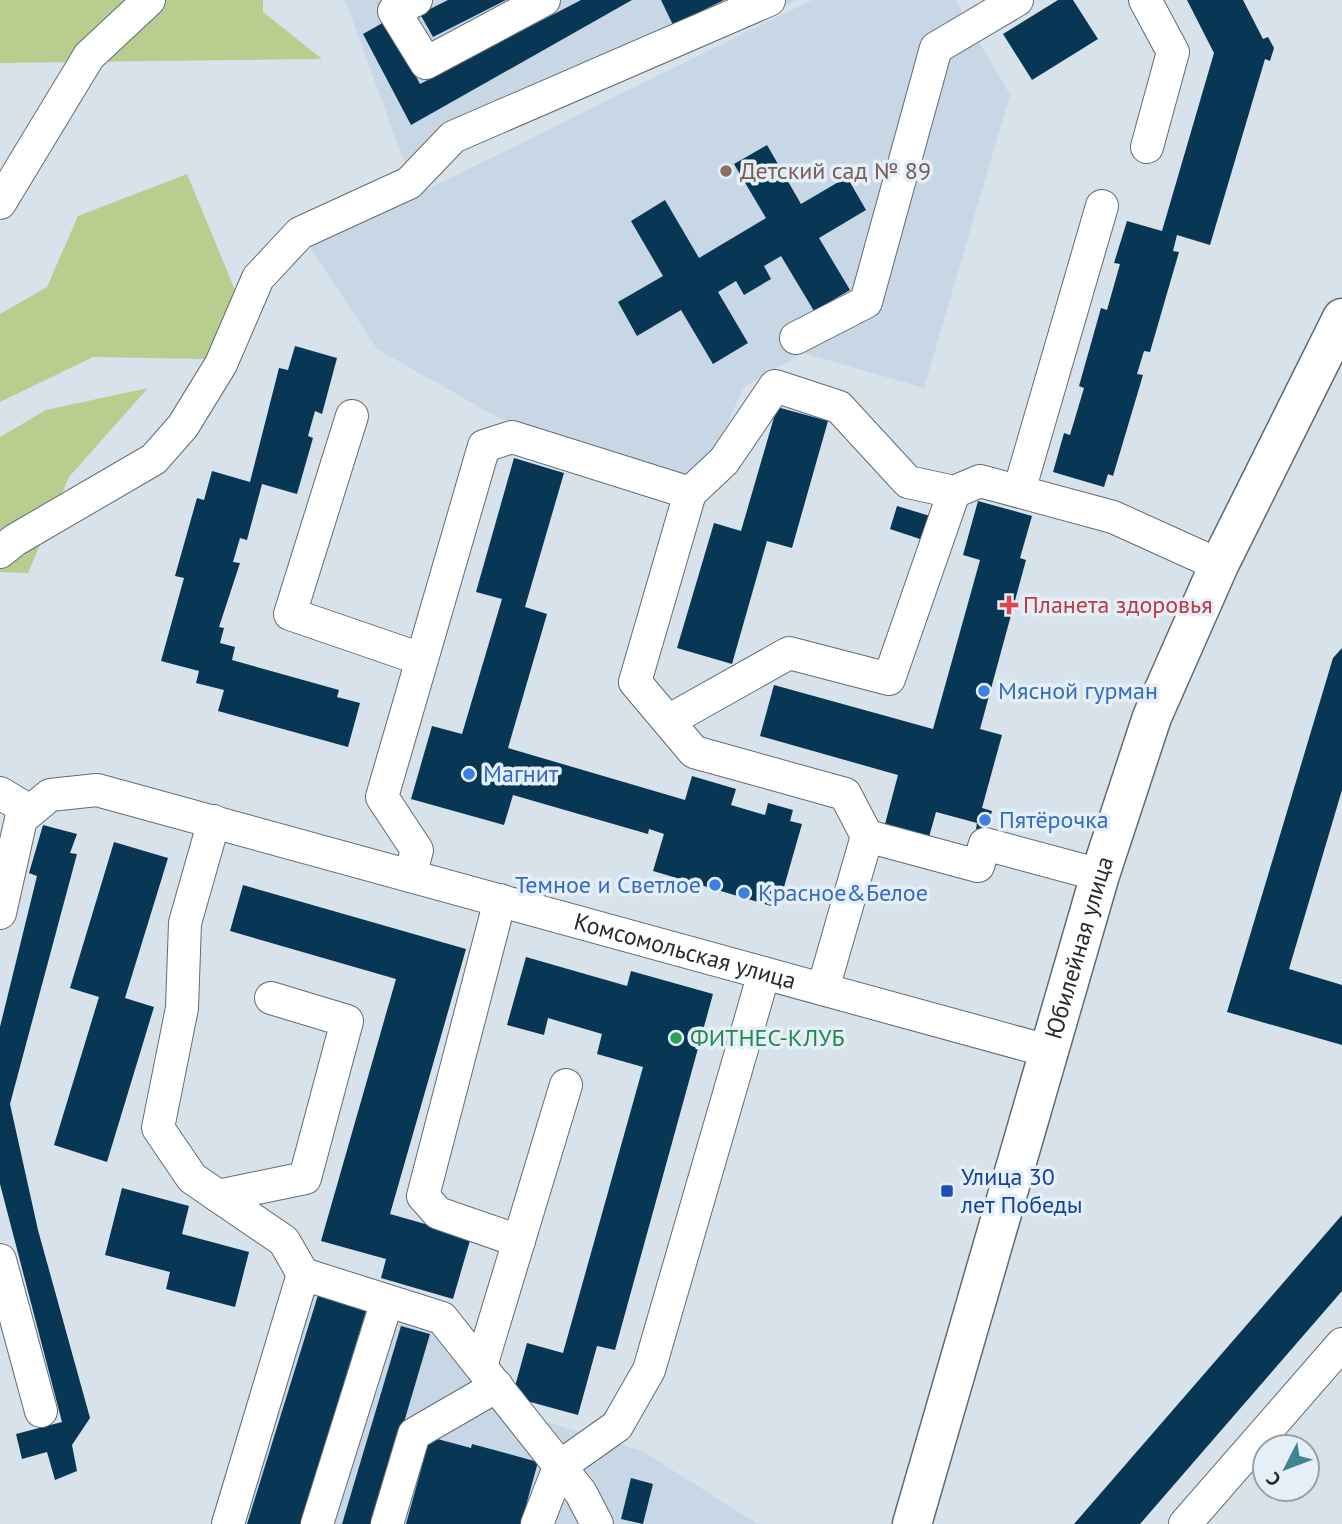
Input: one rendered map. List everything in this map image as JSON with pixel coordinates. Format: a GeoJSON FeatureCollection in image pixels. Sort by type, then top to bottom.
{"type":"FeatureCollection","features":[{"type":"Feature","properties":{"kind":"main road","name":"Юбилейная улица"},"geometry":{"type":"LineString","coordinates":[[912,1524],[1100,875],[1152,717],[1219,565],[1342,318]]}},
{"type":"Feature","properties":{"kind":"street"},"geometry":{"type":"LineString","coordinates":[[0,203],[89,56],[149,0]]}},
{"type":"Feature","properties":{"kind":"street"},"geometry":{"type":"LineString","coordinates":[[416,0],[394,11],[426,63],[544,0]]}},
{"type":"Feature","properties":{"kind":"street"},"geometry":{"type":"LineString","coordinates":[[0,552],[15,540],[154,459],[183,426],[221,364],[258,278],[300,233],[409,183],[453,137],[769,0]]}},
{"type":"Feature","properties":{"kind":"street"},"geometry":{"type":"LineString","coordinates":[[796,338],[866,302],[936,48],[1017,0]]}},
{"type":"Feature","properties":{"kind":"street"},"geometry":{"type":"LineString","coordinates":[[1145,0],[1173,52],[1147,147]]}},
{"type":"Feature","properties":{"kind":"street"},"geometry":{"type":"LineString","coordinates":[[1018,491],[1102,206]]}},
{"type":"Feature","properties":{"kind":"street"},"geometry":{"type":"LineString","coordinates":[[823,989],[867,836],[845,794],[694,752],[635,682],[690,493],[724,461],[775,386],[839,407],[908,482],[954,492],[980,481],[1018,491],[1113,517],[1219,565]]}},
{"type":"Feature","properties":{"kind":"street"},"geometry":{"type":"LineString","coordinates":[[352,416],[290,614],[421,659]]}},
{"type":"Feature","properties":{"kind":"street"},"geometry":{"type":"LineString","coordinates":[[410,876],[417,849],[382,797],[484,446],[512,438],[690,493]]}},
{"type":"Feature","properties":{"kind":"street"},"geometry":{"type":"LineString","coordinates":[[668,721],[789,653],[889,679],[954,492]]}},
{"type":"Feature","properties":{"kind":"street","name":"Комсомольская улица"},"geometry":{"type":"LineString","coordinates":[[30,811],[50,795],[97,790],[1048,1051]]}},
{"type":"Feature","properties":{"kind":"street"},"geometry":{"type":"LineString","coordinates":[[0,793],[30,811],[21,819],[0,912]]}},
{"type":"Feature","properties":{"kind":"street"},"geometry":{"type":"LineString","coordinates":[[214,821],[185,923],[182,1008],[158,1128],[192,1178],[284,1241],[303,1275],[442,1318],[581,1493],[597,1524]]}},
{"type":"Feature","properties":{"kind":"street"},"geometry":{"type":"LineString","coordinates":[[867,836],[978,866],[985,844],[1100,875]]}},
{"type":"Feature","properties":{"kind":"street"},"geometry":{"type":"LineString","coordinates":[[500,900],[423,1196],[438,1213],[519,1241]]}},
{"type":"Feature","properties":{"kind":"street"},"geometry":{"type":"LineString","coordinates":[[537,1524],[559,1467],[617,1426],[649,1370],[764,973]]}},
{"type":"Feature","properties":{"kind":"street"},"geometry":{"type":"LineString","coordinates":[[218,1196],[305,1178],[347,1021],[271,998]]}},
{"type":"Feature","properties":{"kind":"street"},"geometry":{"type":"LineString","coordinates":[[387,1524],[414,1434],[489,1376],[519,1241],[566,1085]]}},
{"type":"Feature","properties":{"kind":"street"},"geometry":{"type":"LineString","coordinates":[[0,1260],[41,1411]]}},
{"type":"Feature","properties":{"kind":"street"},"geometry":{"type":"LineString","coordinates":[[228,1524],[303,1275]]}},
{"type":"Feature","properties":{"kind":"street"},"geometry":{"type":"LineString","coordinates":[[317,1524],[387,1301]]}},
{"type":"Feature","properties":{"kind":"street"},"geometry":{"type":"LineString","coordinates":[[1185,1524],[1342,1343]]}},
{"type":"Feature","properties":{"kind":"shaded area"},"geometry":{"type":"Polygon","coordinates":[[[345,0],[797,0],[408,172],[345,0]]]}},
{"type":"Feature","properties":{"kind":"shaded area","name":"Детский сад № 89"},"geometry":{"type":"Polygon","coordinates":[[[812,0],[955,0],[1010,95],[924,388],[803,353],[744,387],[707,467],[671,477],[497,417],[377,349],[310,247],[812,0]]]}},
{"type":"Feature","properties":{"kind":"shaded area"},"geometry":{"type":"Polygon","coordinates":[[[288,1266],[449,1314],[507,1410],[642,1451],[758,1524],[210,1524],[288,1266]]]}},
{"type":"Feature","properties":{"kind":"green space"},"geometry":{"type":"Polygon","coordinates":[[[0,0],[263,0],[263,12],[322,59],[0,63],[0,0]]]}},
{"type":"Feature","properties":{"kind":"green space"},"geometry":{"type":"Polygon","coordinates":[[[187,174],[244,312],[205,359],[93,357],[0,402],[0,314],[47,287],[78,216],[187,174]]]}},
{"type":"Feature","properties":{"kind":"green space"},"geometry":{"type":"Polygon","coordinates":[[[148,388],[69,477],[28,573],[0,572],[0,437],[46,410],[148,388]]]}},
{"type":"Feature","properties":{"kind":"building"},"geometry":{"type":"Polygon","coordinates":[[[448,0],[506,0],[433,37],[420,14],[448,0]]]}},
{"type":"Feature","properties":{"kind":"building"},"geometry":{"type":"Polygon","coordinates":[[[581,0],[632,0],[411,125],[363,34],[386,21],[420,84],[581,0]]]}},
{"type":"Feature","properties":{"kind":"building"},"geometry":{"type":"Polygon","coordinates":[[[661,0],[724,0],[673,25],[661,0]]]}},
{"type":"Feature","properties":{"kind":"building"},"geometry":{"type":"Polygon","coordinates":[[[1058,0],[1073,0],[1098,39],[1032,80],[1003,34],[1058,0]]]}},
{"type":"Feature","properties":{"kind":"building"},"geometry":{"type":"Polygon","coordinates":[[[1187,0],[1243,0],[1263,39],[1268,37],[1274,48],[1270,61],[1265,59],[1210,245],[1177,235],[1173,251],[1179,252],[1150,352],[1144,351],[1137,374],[1143,375],[1113,476],[1108,474],[1104,487],[1053,472],[1064,433],[1070,435],[1084,388],[1079,386],[1101,308],[1107,310],[1120,264],[1114,263],[1127,221],[1162,231],[1214,53],[1187,0]]]}},
{"type":"Feature","properties":{"kind":"building"},"geometry":{"type":"Polygon","coordinates":[[[767,145],[801,204],[847,177],[866,210],[819,238],[850,290],[814,311],[781,256],[764,266],[771,279],[744,295],[736,281],[718,292],[748,343],[713,364],[681,310],[637,336],[618,302],[663,276],[631,221],[665,200],[699,258],[766,218],[734,164],[767,145]]]}},
{"type":"Feature","properties":{"kind":"building"},"geometry":{"type":"Polygon","coordinates":[[[295,346],[337,358],[322,414],[315,411],[308,436],[313,438],[297,494],[262,484],[247,540],[240,538],[233,562],[240,563],[219,627],[224,628],[220,643],[235,647],[232,660],[339,690],[337,697],[360,703],[348,747],[218,711],[224,690],[196,683],[199,671],[161,661],[184,578],[175,576],[197,498],[204,500],[212,471],[250,482],[279,368],[288,370],[295,346]]]}},
{"type":"Feature","properties":{"kind":"building"},"geometry":{"type":"Polygon","coordinates":[[[777,407],[828,421],[792,548],[767,541],[732,664],[677,648],[714,523],[741,531],[777,407]]]}},
{"type":"Feature","properties":{"kind":"building"},"geometry":{"type":"Polygon","coordinates":[[[514,458],[564,473],[525,607],[547,614],[508,748],[685,800],[692,776],[736,789],[731,805],[765,815],[768,803],[793,810],[790,821],[802,824],[778,908],[653,871],[664,834],[649,829],[648,834],[513,795],[504,825],[411,799],[432,726],[462,734],[502,599],[476,592],[514,458]]]}},
{"type":"Feature","properties":{"kind":"building"},"geometry":{"type":"Polygon","coordinates":[[[978,501],[1032,516],[1020,558],[1026,560],[980,729],[1002,735],[982,808],[992,811],[986,832],[976,829],[977,823],[936,812],[929,837],[885,824],[898,775],[760,736],[774,685],[933,729],[980,560],[963,555],[978,501]]]}},
{"type":"Feature","properties":{"kind":"building"},"geometry":{"type":"Polygon","coordinates":[[[897,506],[930,516],[923,540],[890,529],[897,506]]]}},
{"type":"Feature","properties":{"kind":"building"},"geometry":{"type":"Polygon","coordinates":[[[1342,648],[1342,790],[1289,969],[1342,985],[1342,1045],[1227,1012],[1333,658],[1342,648]]]}},
{"type":"Feature","properties":{"kind":"building"},"geometry":{"type":"Polygon","coordinates":[[[43,825],[77,834],[70,853],[77,854],[10,1104],[38,1230],[90,1418],[72,1445],[77,1471],[55,1480],[47,1452],[22,1459],[16,1434],[62,1422],[0,1184],[0,1027],[37,876],[29,873],[43,825]]]}},
{"type":"Feature","properties":{"kind":"building"},"geometry":{"type":"Polygon","coordinates":[[[114,842],[168,858],[125,998],[154,1007],[107,1162],[54,1145],[99,997],[70,988],[114,842]]]}},
{"type":"Feature","properties":{"kind":"building"},"geometry":{"type":"Polygon","coordinates":[[[243,885],[466,949],[390,1214],[471,1237],[453,1299],[381,1278],[386,1259],[321,1241],[396,979],[230,931],[243,885]]]}},
{"type":"Feature","properties":{"kind":"building"},"geometry":{"type":"Polygon","coordinates":[[[526,957],[627,986],[631,971],[713,994],[615,1350],[597,1346],[578,1415],[512,1397],[527,1343],[563,1353],[643,1067],[597,1054],[602,1034],[548,1018],[544,1035],[507,1025],[526,957]]]}},
{"type":"Feature","properties":{"kind":"building"},"geometry":{"type":"Polygon","coordinates":[[[122,1188],[189,1206],[182,1234],[249,1252],[235,1307],[166,1289],[170,1272],[105,1255],[122,1188]]]}},
{"type":"Feature","properties":{"kind":"building"},"geometry":{"type":"Polygon","coordinates":[[[1342,1215],[1342,1291],[1140,1524],[1074,1524],[1342,1215]]]}},
{"type":"Feature","properties":{"kind":"building"},"geometry":{"type":"Polygon","coordinates":[[[319,1292],[367,1308],[300,1524],[247,1524],[319,1292]]]}},
{"type":"Feature","properties":{"kind":"building"},"geometry":{"type":"Polygon","coordinates":[[[401,1326],[430,1334],[374,1524],[342,1524],[401,1326]]]}},
{"type":"Feature","properties":{"kind":"building"},"geometry":{"type":"Polygon","coordinates":[[[430,1437],[471,1448],[472,1444],[538,1462],[521,1524],[406,1524],[430,1437]]]}},
{"type":"Feature","properties":{"kind":"building"},"geometry":{"type":"Polygon","coordinates":[[[631,1478],[653,1484],[643,1524],[621,1519],[631,1478]]]}},
{"type":"Feature","properties":{"kind":"place","name":"Детский сад № 89"},"geometry":{"type":"Point","coordinates":[726,171]}},
{"type":"Feature","properties":{"kind":"place","name":"Планета здоровья"},"geometry":{"type":"Point","coordinates":[1009,605]}},
{"type":"Feature","properties":{"kind":"place","name":"Мясной гурман"},"geometry":{"type":"Point","coordinates":[984,691]}},
{"type":"Feature","properties":{"kind":"place","name":"Магнит"},"geometry":{"type":"Point","coordinates":[469,774]}},
{"type":"Feature","properties":{"kind":"place","name":"Пятёрочка"},"geometry":{"type":"Point","coordinates":[985,820]}},
{"type":"Feature","properties":{"kind":"place","name":"Темное и Светлое"},"geometry":{"type":"Point","coordinates":[715,885]}},
{"type":"Feature","properties":{"kind":"place","name":"Красное&Белое"},"geometry":{"type":"Point","coordinates":[744,893]}},
{"type":"Feature","properties":{"kind":"place","name":"ФИТНЕС-КЛУБ"},"geometry":{"type":"Point","coordinates":[676,1038]}},
{"type":"Feature","properties":{"kind":"place","name":"Улица 30 лет Победы"},"geometry":{"type":"Point","coordinates":[947,1191]}}]}
